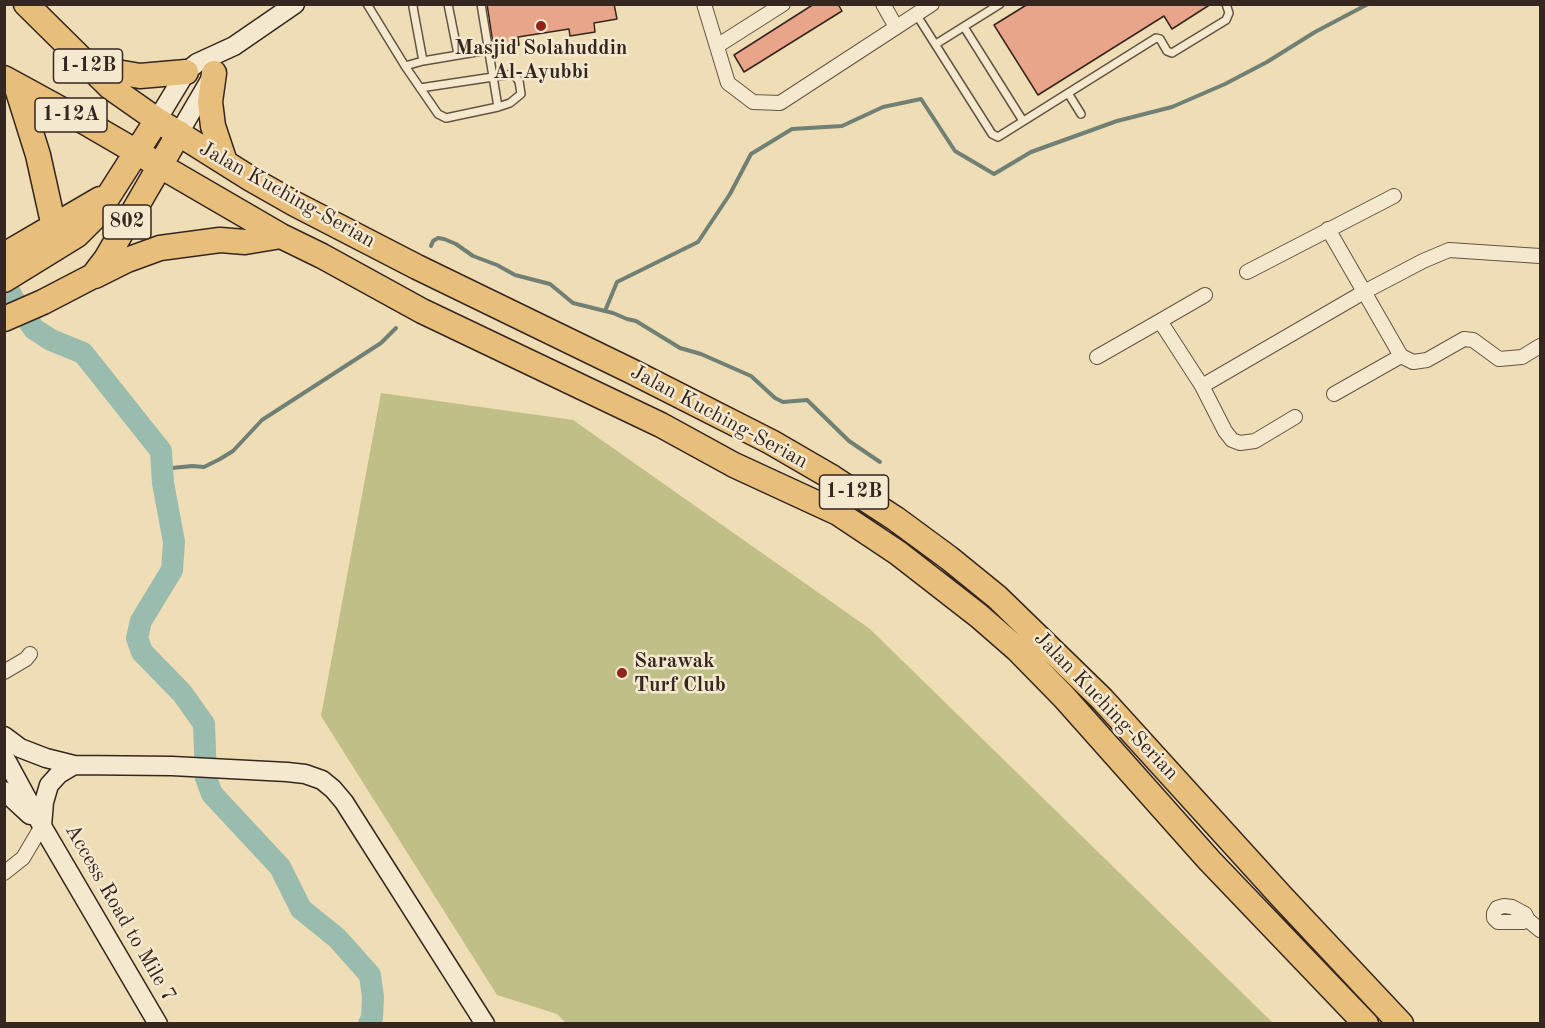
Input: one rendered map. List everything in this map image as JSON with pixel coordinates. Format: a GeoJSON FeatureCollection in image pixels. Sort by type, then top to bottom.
{"type":"FeatureCollection","features":[{"type":"Feature","properties":{"kind":"highway","name":"Jalan Kuching-Serian"},"geometry":{"type":"LineString","coordinates":[[26,4],[110,87],[157,120],[295,204],[771,442],[833,478],[940,551],[997,597],[1102,699],[1281,896],[1401,1023]]}},
{"type":"Feature","properties":{"kind":"highway"},"geometry":{"type":"LineString","coordinates":[[88,67],[140,76],[186,72]]}},
{"type":"Feature","properties":{"kind":"highway"},"geometry":{"type":"LineString","coordinates":[[214,73],[210,102],[213,126],[225,162]]}},
{"type":"Feature","properties":{"kind":"highway","name":"Jalan Kuching-Serian"},"geometry":{"type":"LineString","coordinates":[[10,82],[281,236],[422,311],[661,425],[734,465],[838,513],[898,553],[972,610],[1018,651],[1064,697],[1209,860],[1366,1023]]}},
{"type":"Feature","properties":{"kind":"highway"},"geometry":{"type":"LineString","coordinates":[[10,82],[38,155],[54,227]]}},
{"type":"Feature","properties":{"kind":"highway","name":"802"},"geometry":{"type":"LineString","coordinates":[[18,256],[77,235],[95,217],[157,120]]}},
{"type":"Feature","properties":{"kind":"highway","name":"802"},"geometry":{"type":"LineString","coordinates":[[4,319],[44,302],[93,276],[106,259],[179,133]]}},
{"type":"Feature","properties":{"kind":"highway","name":"802"},"geometry":{"type":"LineString","coordinates":[[4,280],[18,256],[54,227],[112,192]]}},
{"type":"Feature","properties":{"kind":"highway"},"geometry":{"type":"LineString","coordinates":[[93,276],[160,248],[220,240],[244,242],[281,236]]}},
{"type":"Feature","properties":{"kind":"street"},"geometry":{"type":"LineString","coordinates":[[157,120],[186,72],[197,63],[234,46],[295,4]]}},
{"type":"Feature","properties":{"kind":"street"},"geometry":{"type":"LineString","coordinates":[[704,4],[728,83],[753,102],[780,102],[932,4]]}},
{"type":"Feature","properties":{"kind":"street"},"geometry":{"type":"LineString","coordinates":[[717,46],[783,4]]}},
{"type":"Feature","properties":{"kind":"street"},"geometry":{"type":"LineString","coordinates":[[883,4],[896,27]]}},
{"type":"Feature","properties":{"kind":"street"},"geometry":{"type":"LineString","coordinates":[[179,133],[214,73],[234,46]]}},
{"type":"Feature","properties":{"kind":"street"},"geometry":{"type":"LineString","coordinates":[[1247,272],[1394,196]]}},
{"type":"Feature","properties":{"kind":"street"},"geometry":{"type":"LineString","coordinates":[[1328,230],[1401,356],[1413,362],[1427,360],[1464,339],[1473,340],[1499,359],[1522,357],[1540,346]]}},
{"type":"Feature","properties":{"kind":"street"},"geometry":{"type":"LineString","coordinates":[[1202,386],[1364,292],[1449,250],[1540,256]]}},
{"type":"Feature","properties":{"kind":"street"},"geometry":{"type":"LineString","coordinates":[[1097,357],[1205,295]]}},
{"type":"Feature","properties":{"kind":"street"},"geometry":{"type":"LineString","coordinates":[[1160,321],[1202,386],[1225,431],[1233,440],[1240,443],[1255,441],[1295,417]]}},
{"type":"Feature","properties":{"kind":"street"},"geometry":{"type":"LineString","coordinates":[[1334,394],[1401,356]]}},
{"type":"Feature","properties":{"kind":"street"},"geometry":{"type":"LineString","coordinates":[[4,672],[26,659],[30,654]]}},
{"type":"Feature","properties":{"kind":"street"},"geometry":{"type":"LineString","coordinates":[[4,736],[20,748],[74,765],[172,766],[305,774],[322,780],[344,802],[484,1023]]}},
{"type":"Feature","properties":{"kind":"street"},"geometry":{"type":"LineString","coordinates":[[4,756],[42,826]]}},
{"type":"Feature","properties":{"kind":"street"},"geometry":{"type":"LineString","coordinates":[[4,873],[23,858],[42,826],[44,802],[49,785],[59,774],[74,765]]}},
{"type":"Feature","properties":{"kind":"street"},"geometry":{"type":"LineString","coordinates":[[4,791],[42,826]]}},
{"type":"Feature","properties":{"kind":"street","name":"Access Road to Mile 7"},"geometry":{"type":"LineString","coordinates":[[42,826],[158,1023]]}},
{"type":"Feature","properties":{"kind":"street"},"geometry":{"type":"LineString","coordinates":[[1528,920],[1540,930]]}},
{"type":"Feature","properties":{"kind":"lane"},"geometry":{"type":"LineString","coordinates":[[366,4],[405,66],[420,88],[438,114],[443,118],[498,106],[510,102],[521,94],[519,81],[513,74],[420,88]]}},
{"type":"Feature","properties":{"kind":"lane"},"geometry":{"type":"LineString","coordinates":[[414,4],[423,61]]}},
{"type":"Feature","properties":{"kind":"lane"},"geometry":{"type":"LineString","coordinates":[[448,4],[458,54]]}},
{"type":"Feature","properties":{"kind":"lane"},"geometry":{"type":"LineString","coordinates":[[481,4],[498,106]]}},
{"type":"Feature","properties":{"kind":"lane"},"geometry":{"type":"LineString","coordinates":[[936,44],[1000,4]]}},
{"type":"Feature","properties":{"kind":"lane"},"geometry":{"type":"LineString","coordinates":[[916,14],[992,134],[998,137],[1156,38],[1160,39],[1167,51],[1173,53],[1226,20],[1229,13],[1226,4]]}},
{"type":"Feature","properties":{"kind":"lane"},"geometry":{"type":"LineString","coordinates":[[964,27],[1023,121]]}},
{"type":"Feature","properties":{"kind":"lane"},"geometry":{"type":"LineString","coordinates":[[405,66],[488,50]]}},
{"type":"Feature","properties":{"kind":"lane"},"geometry":{"type":"LineString","coordinates":[[1068,93],[1081,114]]}},
{"type":"Feature","properties":{"kind":"shaded area","name":"Sarawak Turf Club"},"geometry":{"type":"Polygon","coordinates":[[[381,393],[573,420],[870,629],[1273,1023],[567,1024],[557,1014],[497,995],[321,716],[381,393]]]}},
{"type":"Feature","properties":{"kind":"building","name":"Masjid Solahuddin Al-Ayubbi"},"geometry":{"type":"Polygon","coordinates":[[[487,4],[614,4],[617,19],[594,23],[595,32],[570,36],[569,29],[518,37],[519,45],[494,50],[487,4]]]}},
{"type":"Feature","properties":{"kind":"building"},"geometry":{"type":"Polygon","coordinates":[[[814,4],[838,4],[842,11],[744,72],[734,55],[814,4]]]}},
{"type":"Feature","properties":{"kind":"building"},"geometry":{"type":"Polygon","coordinates":[[[1028,4],[1211,4],[1172,29],[1164,16],[1038,95],[994,25],[1028,4]]]}},
{"type":"Feature","properties":{"kind":"waterway"},"geometry":{"type":"LineString","coordinates":[[605,311],[617,282],[698,242],[730,194],[751,154],[792,129],[842,126],[883,107],[921,99],[955,151],[994,174],[1031,152],[1117,121],[1172,107],[1225,84],[1368,4]]}},
{"type":"Feature","properties":{"kind":"waterway"},"geometry":{"type":"LineString","coordinates":[[431,246],[438,238],[444,239],[473,256],[515,275],[550,284],[573,303],[636,321],[680,348],[701,354],[751,376],[775,398],[783,402],[807,400],[849,441],[880,462]]}},
{"type":"Feature","properties":{"kind":"waterway"},"geometry":{"type":"LineString","coordinates":[[4,281],[34,329],[51,340],[83,353],[161,451],[163,483],[174,542],[172,570],[141,621],[137,638],[142,652],[182,693],[204,724],[206,778],[212,794],[280,867],[301,909],[337,938],[370,975],[373,997],[372,1018],[369,1024]]}},
{"type":"Feature","properties":{"kind":"waterway"},"geometry":{"type":"LineString","coordinates":[[162,469],[204,467],[220,459],[233,451],[262,420],[381,343],[396,328]]}},
{"type":"Feature","properties":{"kind":"place","name":"Masjid Solahuddin Al-Ayubbi"},"geometry":{"type":"Point","coordinates":[541,26]}},
{"type":"Feature","properties":{"kind":"place","name":"Sarawak Turf Club"},"geometry":{"type":"Point","coordinates":[622,673]}}]}
